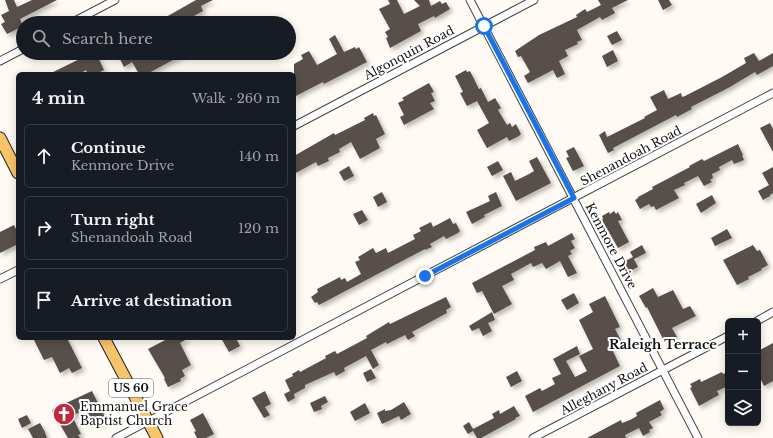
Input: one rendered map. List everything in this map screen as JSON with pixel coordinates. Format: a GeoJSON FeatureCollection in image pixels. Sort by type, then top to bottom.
{"type":"FeatureCollection","features":[{"type":"Feature","properties":{"kind":"main road"},"geometry":{"type":"LineString","coordinates":[[0,138],[16,169]]}},
{"type":"Feature","properties":{"kind":"main road","name":"US 60"},"geometry":{"type":"LineString","coordinates":[[105,340],[157,438]]}},
{"type":"Feature","properties":{"kind":"street"},"geometry":{"type":"LineString","coordinates":[[84,16],[115,0]]}},
{"type":"Feature","properties":{"kind":"street","name":"Kenmore Drive"},"geometry":{"type":"LineString","coordinates":[[470,0],[698,438]]}},
{"type":"Feature","properties":{"kind":"street","name":"Algonquin Road"},"geometry":{"type":"LineString","coordinates":[[296,125],[534,0]]}},
{"type":"Feature","properties":{"kind":"street"},"geometry":{"type":"LineString","coordinates":[[0,61],[16,53]]}},
{"type":"Feature","properties":{"kind":"street","name":"Shenandoah Road"},"geometry":{"type":"LineString","coordinates":[[116,438],[773,93]]}},
{"type":"Feature","properties":{"kind":"street"},"geometry":{"type":"LineString","coordinates":[[0,279],[16,271]]}},
{"type":"Feature","properties":{"kind":"street"},"geometry":{"type":"LineString","coordinates":[[761,319],[773,312]]}},
{"type":"Feature","properties":{"kind":"street","name":"Alleghany Road"},"geometry":{"type":"LineString","coordinates":[[533,438],[725,338]]}},
{"type":"Feature","properties":{"kind":"building"},"geometry":{"type":"Polygon","coordinates":[[[5,0],[14,0],[17,7],[32,0],[57,0],[26,16],[16,16],[16,30],[7,34],[1,24],[5,22],[1,15],[9,11],[5,0]]]}},
{"type":"Feature","properties":{"kind":"building"},"geometry":{"type":"Polygon","coordinates":[[[196,0],[213,0],[201,6],[203,11],[194,16],[168,16],[196,0]]]}},
{"type":"Feature","properties":{"kind":"building"},"geometry":{"type":"Polygon","coordinates":[[[388,0],[397,0],[404,14],[420,6],[414,0],[429,0],[431,6],[440,1],[442,4],[446,2],[450,9],[435,18],[434,16],[418,24],[421,31],[390,48],[386,38],[388,37],[385,32],[390,29],[379,9],[390,4],[388,0]]]}},
{"type":"Feature","properties":{"kind":"building"},"geometry":{"type":"Polygon","coordinates":[[[598,0],[628,0],[612,8],[615,13],[602,20],[600,17],[577,30],[582,40],[577,42],[578,44],[565,50],[568,56],[559,61],[565,74],[557,78],[553,70],[528,83],[524,76],[530,72],[521,56],[518,57],[515,51],[539,35],[577,17],[576,15],[585,9],[587,12],[601,5],[598,0]]]}},
{"type":"Feature","properties":{"kind":"building"},"geometry":{"type":"Polygon","coordinates":[[[658,0],[669,0],[672,5],[663,10],[658,0]]]}},
{"type":"Feature","properties":{"kind":"building"},"geometry":{"type":"Polygon","coordinates":[[[617,31],[622,40],[612,45],[607,36],[617,31]]]}},
{"type":"Feature","properties":{"kind":"building"},"geometry":{"type":"Polygon","coordinates":[[[335,35],[344,52],[355,47],[356,49],[359,47],[367,62],[324,84],[323,82],[296,96],[296,72],[294,72],[294,64],[303,59],[301,55],[309,51],[317,65],[337,54],[329,39],[335,35]]]}},
{"type":"Feature","properties":{"kind":"building"},"geometry":{"type":"Polygon","coordinates":[[[613,50],[618,61],[607,67],[602,56],[613,50]]]}},
{"type":"Feature","properties":{"kind":"building"},"geometry":{"type":"Polygon","coordinates":[[[754,53],[759,61],[773,53],[773,66],[757,75],[755,72],[691,107],[692,109],[677,117],[676,115],[613,148],[614,150],[608,153],[599,135],[605,131],[607,137],[645,118],[644,117],[657,110],[650,97],[664,90],[668,99],[681,93],[682,97],[685,96],[746,63],[744,58],[754,53]]]}},
{"type":"Feature","properties":{"kind":"building"},"geometry":{"type":"Polygon","coordinates":[[[78,60],[99,60],[104,70],[100,72],[87,72],[86,70],[82,72],[53,72],[78,60]]]}},
{"type":"Feature","properties":{"kind":"building"},"geometry":{"type":"Polygon","coordinates":[[[120,60],[173,60],[151,72],[138,72],[132,62],[124,67],[120,60]]]}},
{"type":"Feature","properties":{"kind":"building"},"geometry":{"type":"Polygon","coordinates":[[[466,70],[467,72],[470,71],[479,89],[481,88],[488,102],[495,98],[501,108],[498,110],[507,125],[510,123],[512,127],[516,124],[521,134],[519,136],[509,141],[507,137],[487,148],[477,130],[489,123],[477,101],[467,106],[460,93],[463,92],[455,76],[466,70]]]}},
{"type":"Feature","properties":{"kind":"building"},"geometry":{"type":"Polygon","coordinates":[[[429,83],[434,92],[431,93],[435,101],[430,103],[434,109],[404,125],[400,117],[404,115],[398,103],[404,100],[402,98],[429,83]]]}},
{"type":"Feature","properties":{"kind":"building"},"geometry":{"type":"Polygon","coordinates":[[[373,113],[374,116],[376,115],[385,134],[376,139],[380,148],[360,159],[351,142],[339,149],[340,152],[328,158],[329,161],[318,166],[316,162],[296,173],[296,155],[334,133],[335,135],[365,120],[364,118],[373,113]]]}},
{"type":"Feature","properties":{"kind":"building"},"geometry":{"type":"Polygon","coordinates":[[[770,123],[773,129],[773,152],[760,128],[770,123]]]}},
{"type":"Feature","properties":{"kind":"building"},"geometry":{"type":"Polygon","coordinates":[[[738,144],[744,160],[734,164],[732,160],[719,167],[720,170],[712,174],[713,178],[710,180],[712,182],[704,186],[698,176],[684,183],[685,185],[674,190],[679,198],[656,210],[654,206],[651,207],[649,204],[640,209],[635,200],[653,189],[652,187],[702,159],[704,161],[738,144]]]}},
{"type":"Feature","properties":{"kind":"building"},"geometry":{"type":"Polygon","coordinates":[[[574,147],[584,166],[573,171],[566,158],[569,157],[566,151],[574,147]]]}},
{"type":"Feature","properties":{"kind":"building"},"geometry":{"type":"Polygon","coordinates":[[[537,157],[551,183],[516,201],[503,176],[511,172],[515,181],[529,174],[534,171],[529,161],[537,157]]]}},
{"type":"Feature","properties":{"kind":"building"},"geometry":{"type":"Polygon","coordinates":[[[498,161],[503,170],[492,176],[487,167],[498,161]]]}},
{"type":"Feature","properties":{"kind":"building"},"geometry":{"type":"Polygon","coordinates":[[[349,166],[354,176],[344,181],[339,172],[349,166]]]}},
{"type":"Feature","properties":{"kind":"building"},"geometry":{"type":"Polygon","coordinates":[[[773,167],[773,193],[763,200],[758,191],[769,185],[762,173],[773,167]]]}},
{"type":"Feature","properties":{"kind":"building"},"geometry":{"type":"Polygon","coordinates":[[[382,192],[387,202],[378,207],[373,197],[382,192]]]}},
{"type":"Feature","properties":{"kind":"building"},"geometry":{"type":"Polygon","coordinates":[[[496,192],[502,206],[484,215],[485,217],[472,224],[466,212],[490,201],[488,196],[496,192]]]}},
{"type":"Feature","properties":{"kind":"building"},"geometry":{"type":"Polygon","coordinates":[[[712,195],[716,203],[701,213],[696,204],[712,195]]]}},
{"type":"Feature","properties":{"kind":"building"},"geometry":{"type":"Polygon","coordinates":[[[362,210],[368,220],[359,225],[353,214],[362,210]]]}},
{"type":"Feature","properties":{"kind":"building"},"geometry":{"type":"Polygon","coordinates":[[[614,211],[616,214],[618,212],[622,220],[618,221],[629,242],[618,248],[602,220],[602,216],[609,212],[610,214],[614,211]]]}},
{"type":"Feature","properties":{"kind":"building"},"geometry":{"type":"Polygon","coordinates":[[[450,218],[453,224],[456,223],[460,231],[458,233],[446,239],[444,236],[430,244],[432,247],[425,249],[319,305],[317,302],[315,303],[311,297],[318,292],[317,289],[340,277],[341,280],[345,278],[347,282],[361,274],[355,262],[360,260],[358,257],[373,248],[376,253],[386,248],[388,253],[415,239],[413,235],[421,231],[419,228],[431,222],[433,227],[450,218]]]}},
{"type":"Feature","properties":{"kind":"building"},"geometry":{"type":"Polygon","coordinates":[[[14,225],[16,229],[16,245],[0,253],[0,232],[14,225]]]}},
{"type":"Feature","properties":{"kind":"building"},"geometry":{"type":"Polygon","coordinates":[[[727,229],[732,238],[715,246],[711,238],[727,229]]]}},
{"type":"Feature","properties":{"kind":"building"},"geometry":{"type":"Polygon","coordinates":[[[572,233],[575,239],[571,241],[575,248],[570,251],[572,254],[568,256],[577,273],[568,277],[560,261],[546,269],[542,263],[533,267],[531,263],[511,274],[514,280],[502,286],[512,304],[494,314],[482,291],[477,293],[472,283],[535,250],[534,247],[546,242],[548,246],[572,233]]]}},
{"type":"Feature","properties":{"kind":"building"},"geometry":{"type":"Polygon","coordinates":[[[642,245],[646,253],[634,259],[638,267],[628,272],[623,262],[633,257],[630,252],[642,245]]]}},
{"type":"Feature","properties":{"kind":"building"},"geometry":{"type":"Polygon","coordinates":[[[753,245],[757,251],[760,250],[768,265],[761,269],[762,270],[748,277],[749,279],[737,285],[723,260],[753,245]]]}},
{"type":"Feature","properties":{"kind":"building"},"geometry":{"type":"Polygon","coordinates":[[[653,288],[658,297],[673,290],[683,309],[690,306],[696,316],[672,328],[677,337],[665,343],[647,307],[646,308],[639,296],[653,288]]]}},
{"type":"Feature","properties":{"kind":"building"},"geometry":{"type":"Polygon","coordinates":[[[574,293],[579,303],[567,310],[561,300],[574,293]]]}},
{"type":"Feature","properties":{"kind":"building"},"geometry":{"type":"Polygon","coordinates":[[[605,296],[620,327],[615,329],[622,342],[611,347],[620,366],[533,412],[525,396],[540,388],[542,391],[555,384],[552,378],[561,374],[553,359],[577,346],[580,354],[566,361],[575,377],[587,371],[579,356],[593,349],[579,320],[593,312],[589,304],[605,296]]]}},
{"type":"Feature","properties":{"kind":"building"},"geometry":{"type":"Polygon","coordinates":[[[446,297],[451,307],[446,310],[447,313],[412,332],[415,336],[408,340],[405,335],[387,344],[386,342],[371,350],[379,365],[373,369],[366,356],[344,368],[345,371],[336,376],[334,372],[305,385],[305,388],[294,394],[295,398],[288,402],[284,394],[290,391],[285,380],[293,376],[292,374],[299,370],[300,372],[326,358],[325,356],[335,351],[337,354],[367,338],[366,336],[389,322],[390,324],[446,297]]]}},
{"type":"Feature","properties":{"kind":"building"},"geometry":{"type":"Polygon","coordinates":[[[492,312],[495,320],[488,323],[492,331],[483,336],[479,328],[472,331],[469,326],[492,312]]]}},
{"type":"Feature","properties":{"kind":"building"},"geometry":{"type":"Polygon","coordinates":[[[34,340],[68,340],[82,368],[72,373],[69,368],[60,373],[52,357],[44,360],[34,340]]]}},
{"type":"Feature","properties":{"kind":"building"},"geometry":{"type":"Polygon","coordinates":[[[165,340],[185,340],[180,343],[191,365],[182,370],[185,376],[180,379],[181,381],[168,387],[164,379],[165,378],[148,349],[165,340]]]}},
{"type":"Feature","properties":{"kind":"building"},"geometry":{"type":"Polygon","coordinates":[[[222,340],[237,340],[240,346],[229,352],[222,340]]]}},
{"type":"Feature","properties":{"kind":"building"},"geometry":{"type":"Polygon","coordinates":[[[773,343],[773,381],[764,386],[761,380],[761,349],[773,343]]]}},
{"type":"Feature","properties":{"kind":"building"},"geometry":{"type":"Polygon","coordinates":[[[371,369],[376,378],[367,382],[363,373],[371,369]]]}},
{"type":"Feature","properties":{"kind":"building"},"geometry":{"type":"Polygon","coordinates":[[[517,371],[522,381],[511,387],[506,377],[517,371]]]}},
{"type":"Feature","properties":{"kind":"building"},"geometry":{"type":"Polygon","coordinates":[[[722,372],[723,374],[725,373],[725,387],[717,391],[719,395],[699,406],[690,388],[692,387],[690,384],[700,379],[701,382],[722,372]]]}},
{"type":"Feature","properties":{"kind":"building","name":"Emmanuel Grace Baptist Church"},"geometry":{"type":"Polygon","coordinates":[[[92,391],[106,419],[95,426],[86,409],[72,416],[81,434],[78,435],[80,438],[68,438],[52,411],[53,409],[92,391]]]}},
{"type":"Feature","properties":{"kind":"building"},"geometry":{"type":"Polygon","coordinates":[[[265,391],[271,404],[265,407],[270,415],[264,418],[252,398],[265,391]]]}},
{"type":"Feature","properties":{"kind":"building"},"geometry":{"type":"Polygon","coordinates":[[[325,396],[328,402],[321,406],[322,409],[314,412],[310,403],[325,396]]]}},
{"type":"Feature","properties":{"kind":"building"},"geometry":{"type":"Polygon","coordinates":[[[660,400],[664,409],[660,412],[662,415],[649,422],[653,428],[649,430],[650,432],[643,436],[639,428],[625,435],[626,438],[587,438],[621,420],[622,423],[630,420],[637,416],[636,413],[660,400]]]}},
{"type":"Feature","properties":{"kind":"building"},"geometry":{"type":"Polygon","coordinates":[[[404,402],[411,414],[401,420],[399,416],[382,424],[377,413],[385,409],[385,411],[391,410],[404,402]]]}},
{"type":"Feature","properties":{"kind":"building"},"geometry":{"type":"Polygon","coordinates":[[[365,403],[370,413],[355,421],[350,412],[365,403]]]}},
{"type":"Feature","properties":{"kind":"building"},"geometry":{"type":"Polygon","coordinates":[[[514,406],[520,416],[481,438],[477,438],[473,431],[468,434],[463,426],[469,422],[473,429],[494,418],[492,414],[499,410],[500,414],[514,406]]]}},
{"type":"Feature","properties":{"kind":"building"},"geometry":{"type":"Polygon","coordinates":[[[203,413],[214,434],[206,438],[197,438],[194,432],[196,431],[190,420],[203,413]]]}},
{"type":"Feature","properties":{"kind":"building"},"geometry":{"type":"Polygon","coordinates":[[[27,415],[31,423],[22,428],[18,419],[27,415]]]}},
{"type":"Feature","properties":{"kind":"building"},"geometry":{"type":"Polygon","coordinates":[[[40,423],[47,438],[33,438],[28,429],[40,423]]]}},
{"type":"Feature","properties":{"kind":"place","name":"Emmanuel Grace Baptist Church"},"geometry":{"type":"Point","coordinates":[64,414]}},
{"type":"Feature","properties":{"kind":"district","name":"Raleigh Terrace"},"geometry":{"type":"Point","coordinates":[663,344]}},
{"type":"Feature","properties":{"kind":"route"},"geometry":{"type":"LineString","coordinates":[[425,276],[574,198],[484,26]]}}]}
